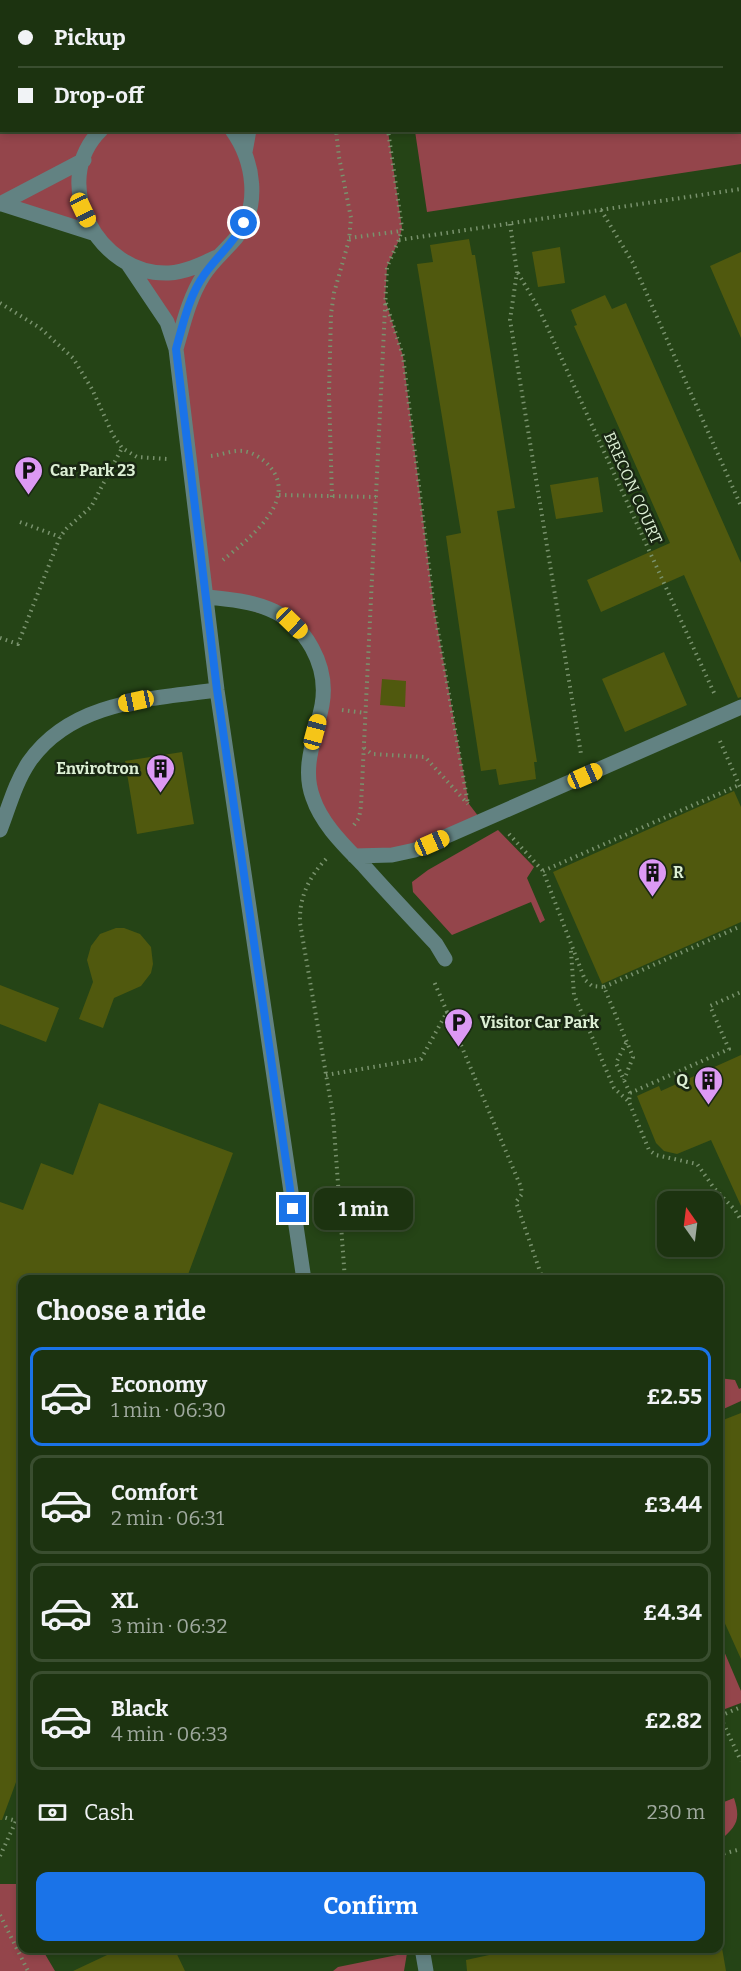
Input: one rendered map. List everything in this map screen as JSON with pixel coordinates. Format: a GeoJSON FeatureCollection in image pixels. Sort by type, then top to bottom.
{"type":"FeatureCollection","features":[{"type":"Feature","properties":{"kind":"street"},"geometry":{"type":"LineString","coordinates":[[100,132],[84,160],[79,185],[83,210],[93,233],[108,251],[128,264],[148,271],[169,273],[193,268],[217,257]]}},
{"type":"Feature","properties":{"kind":"street"},"geometry":{"type":"LineString","coordinates":[[176,349],[192,298],[202,277],[237,236],[250,209],[252,180],[245,152],[233,132]]}},
{"type":"Feature","properties":{"kind":"street"},"geometry":{"type":"LineString","coordinates":[[245,152],[249,132]]}},
{"type":"Feature","properties":{"kind":"street"},"geometry":{"type":"LineString","coordinates":[[1,204],[84,160]]}},
{"type":"Feature","properties":{"kind":"street"},"geometry":{"type":"LineString","coordinates":[[1,204],[93,233]]}},
{"type":"Feature","properties":{"kind":"street"},"geometry":{"type":"LineString","coordinates":[[128,264],[167,322],[176,349],[217,690],[303,1275]]}},
{"type":"Feature","properties":{"kind":"street"},"geometry":{"type":"LineString","coordinates":[[207,597],[232,599],[269,609],[292,623],[310,644],[320,668],[323,693],[309,759],[309,786],[319,811],[341,841],[436,944],[445,959]]}},
{"type":"Feature","properties":{"kind":"street"},"geometry":{"type":"LineString","coordinates":[[0,830],[16,787],[28,764],[46,742],[72,723],[107,707],[217,690]]}},
{"type":"Feature","properties":{"kind":"street"},"geometry":{"type":"LineString","coordinates":[[354,855],[392,855],[410,852],[741,707]]}},
{"type":"Feature","properties":{"kind":"street"},"geometry":{"type":"LineString","coordinates":[[423,1953],[426,1971]]}},
{"type":"Feature","properties":{"kind":"path"},"geometry":{"type":"LineString","coordinates":[[332,496],[329,394],[331,314],[334,292],[349,238],[351,218],[336,132]]}},
{"type":"Feature","properties":{"kind":"path"},"geometry":{"type":"LineString","coordinates":[[341,841],[353,827],[360,812],[387,267],[401,231],[388,132]]}},
{"type":"Feature","properties":{"kind":"path"},"geometry":{"type":"LineString","coordinates":[[399,240],[741,189]]}},
{"type":"Feature","properties":{"kind":"path"},"geometry":{"type":"LineString","coordinates":[[601,210],[633,263],[741,506]]}},
{"type":"Feature","properties":{"kind":"path"},"geometry":{"type":"LineString","coordinates":[[510,224],[518,272],[510,320],[585,776]]}},
{"type":"Feature","properties":{"kind":"path"},"geometry":{"type":"LineString","coordinates":[[349,238],[401,231]]}},
{"type":"Feature","properties":{"kind":"path","name":"BRECON COURT"},"geometry":{"type":"LineString","coordinates":[[518,272],[538,309],[704,674],[740,787]]}},
{"type":"Feature","properties":{"kind":"path"},"geometry":{"type":"LineString","coordinates":[[385,299],[403,356],[434,608],[469,805]]}},
{"type":"Feature","properties":{"kind":"path"},"geometry":{"type":"LineString","coordinates":[[0,638],[18,644],[60,537],[67,528],[88,511],[122,448]]}},
{"type":"Feature","properties":{"kind":"path"},"geometry":{"type":"LineString","coordinates":[[279,495],[376,497]]}},
{"type":"Feature","properties":{"kind":"path"},"geometry":{"type":"LineString","coordinates":[[20,522],[60,537]]}},
{"type":"Feature","properties":{"kind":"path"},"geometry":{"type":"LineString","coordinates":[[363,747],[372,754],[428,758],[469,805],[487,818],[543,871],[570,947],[585,980],[592,986],[604,987],[741,926]]}},
{"type":"Feature","properties":{"kind":"path"},"geometry":{"type":"LineString","coordinates":[[543,871],[740,787]]}},
{"type":"Feature","properties":{"kind":"path"},"geometry":{"type":"LineString","coordinates":[[332,863],[327,857],[309,881],[299,914],[336,1139],[345,1275]]}},
{"type":"Feature","properties":{"kind":"path"},"geometry":{"type":"LineString","coordinates":[[570,947],[574,995],[614,1088],[629,1102],[651,1153],[697,1164],[741,1220]]}},
{"type":"Feature","properties":{"kind":"path"},"geometry":{"type":"LineString","coordinates":[[430,974],[521,1187],[522,1194],[516,1202],[541,1275]]}},
{"type":"Feature","properties":{"kind":"path"},"geometry":{"type":"LineString","coordinates":[[604,987],[633,1057],[624,1080]]}},
{"type":"Feature","properties":{"kind":"path"},"geometry":{"type":"LineString","coordinates":[[630,1093],[729,1049],[710,1006],[741,992]]}},
{"type":"Feature","properties":{"kind":"path"},"geometry":{"type":"LineString","coordinates":[[326,1075],[422,1059],[447,1012]]}},
{"type":"Feature","properties":{"kind":"path"},"geometry":{"type":"LineString","coordinates":[[627,1043],[616,1063],[630,1093],[629,1102]]}},
{"type":"Feature","properties":{"kind":"path"},"geometry":{"type":"LineString","coordinates":[[723,1713],[741,1707]]}},
{"type":"Feature","properties":{"kind":"path"},"geometry":{"type":"LineString","coordinates":[[723,1723],[741,1761]]}},
{"type":"Feature","properties":{"kind":"path"},"geometry":{"type":"LineString","coordinates":[[0,1856],[16,1821],[3,1817]]}},
{"type":"Feature","properties":{"kind":"path"},"geometry":{"type":"LineString","coordinates":[[723,1854],[741,1849]]}},
{"type":"Feature","properties":{"kind":"path"},"geometry":{"type":"LineString","coordinates":[[0,1916],[18,1951]]}},
{"type":"Feature","properties":{"kind":"path"},"geometry":{"type":"LineString","coordinates":[[19,1953],[28,1971]]}},
{"type":"Feature","properties":{"kind":"shaded area"},"geometry":{"type":"Polygon","coordinates":[[[0,132],[388,132],[402,228],[387,267],[385,299],[403,356],[434,608],[469,804],[482,821],[415,850],[354,856],[313,798],[323,681],[292,623],[207,597],[167,322],[93,233],[0,204],[0,132]]]}},
{"type":"Feature","properties":{"kind":"shaded area"},"geometry":{"type":"Polygon","coordinates":[[[415,132],[741,132],[741,164],[427,212],[415,132]]]}},
{"type":"Feature","properties":{"kind":"shaded area"},"geometry":{"type":"Polygon","coordinates":[[[498,830],[534,867],[527,878],[545,920],[540,923],[531,902],[452,935],[413,892],[412,882],[428,870],[498,830]]]}},
{"type":"Feature","properties":{"kind":"shaded area"},"geometry":{"type":"Polygon","coordinates":[[[723,1378],[735,1380],[739,1389],[741,1388],[741,1401],[723,1409],[723,1378]]]}},
{"type":"Feature","properties":{"kind":"shaded area"},"geometry":{"type":"Polygon","coordinates":[[[723,1649],[741,1691],[741,1703],[725,1709],[723,1704],[723,1649]]]}},
{"type":"Feature","properties":{"kind":"shaded area"},"geometry":{"type":"Polygon","coordinates":[[[734,1798],[737,1817],[734,1827],[723,1837],[723,1802],[734,1798]]]}},
{"type":"Feature","properties":{"kind":"shaded area"},"geometry":{"type":"Polygon","coordinates":[[[0,1884],[18,1884],[18,1953],[44,1953],[55,1971],[0,1971],[0,1884]]]}},
{"type":"Feature","properties":{"kind":"shaded area"},"geometry":{"type":"Polygon","coordinates":[[[407,1953],[404,1971],[333,1971],[338,1967],[407,1953]]]}},
{"type":"Feature","properties":{"kind":"building"},"geometry":{"type":"Polygon","coordinates":[[[469,239],[472,255],[475,255],[515,508],[497,511],[537,762],[534,762],[536,779],[499,785],[496,769],[481,771],[446,536],[461,533],[417,264],[433,262],[430,245],[469,239]]]}},
{"type":"Feature","properties":{"kind":"building"},"geometry":{"type":"Polygon","coordinates":[[[560,247],[565,283],[538,287],[532,252],[560,247]]]}},
{"type":"Feature","properties":{"kind":"building"},"geometry":{"type":"Polygon","coordinates":[[[741,252],[741,338],[710,266],[741,252]]]}},
{"type":"Feature","properties":{"kind":"building"},"geometry":{"type":"Polygon","coordinates":[[[605,295],[612,309],[626,303],[741,563],[741,697],[738,698],[684,575],[601,612],[587,580],[670,543],[574,326],[577,325],[571,310],[605,295]]]}},
{"type":"Feature","properties":{"kind":"building"},"geometry":{"type":"Polygon","coordinates":[[[598,477],[603,512],[556,519],[550,485],[598,477]]]}},
{"type":"Feature","properties":{"kind":"building"},"geometry":{"type":"Polygon","coordinates":[[[664,652],[687,705],[625,732],[602,679],[664,652]]]}},
{"type":"Feature","properties":{"kind":"building"},"geometry":{"type":"Polygon","coordinates":[[[382,679],[406,681],[405,707],[380,705],[382,679]]]}},
{"type":"Feature","properties":{"kind":"building","name":"Envirotron"},"geometry":{"type":"Polygon","coordinates":[[[182,752],[194,824],[137,834],[125,761],[182,752]]]}},
{"type":"Feature","properties":{"kind":"building","name":"R"},"geometry":{"type":"Polygon","coordinates":[[[734,791],[741,807],[741,922],[602,984],[553,872],[734,791]]]}},
{"type":"Feature","properties":{"kind":"building"},"geometry":{"type":"Polygon","coordinates":[[[116,928],[124,928],[140,934],[151,947],[153,964],[151,973],[141,986],[114,998],[103,1028],[79,1019],[93,982],[87,960],[91,946],[100,934],[116,928]]]}},
{"type":"Feature","properties":{"kind":"building"},"geometry":{"type":"Polygon","coordinates":[[[0,985],[59,1008],[46,1042],[0,1024],[0,985]]]}},
{"type":"Feature","properties":{"kind":"building","name":"Q"},"geometry":{"type":"Polygon","coordinates":[[[741,1055],[741,1206],[711,1140],[677,1154],[664,1151],[656,1143],[637,1096],[659,1086],[661,1091],[741,1055]]]}},
{"type":"Feature","properties":{"kind":"building"},"geometry":{"type":"Polygon","coordinates":[[[99,1103],[233,1153],[188,1275],[18,1275],[18,1777],[2,1820],[0,1820],[0,1202],[23,1210],[41,1163],[73,1175],[99,1103]]]}},
{"type":"Feature","properties":{"kind":"building"},"geometry":{"type":"Polygon","coordinates":[[[741,1413],[741,1659],[723,1619],[723,1420],[741,1413]]]}},
{"type":"Feature","properties":{"kind":"building"},"geometry":{"type":"Polygon","coordinates":[[[111,1953],[176,1953],[185,1971],[73,1971],[111,1953]]]}},
{"type":"Feature","properties":{"kind":"building"},"geometry":{"type":"Polygon","coordinates":[[[499,1953],[723,1953],[726,1971],[467,1971],[466,1960],[499,1953]]]}},
{"type":"Feature","properties":{"kind":"place","name":"Car Park 23"},"geometry":{"type":"Point","coordinates":[29,496]}},
{"type":"Feature","properties":{"kind":"place","name":"Envirotron"},"geometry":{"type":"Point","coordinates":[160,794]}},
{"type":"Feature","properties":{"kind":"place","name":"R"},"geometry":{"type":"Point","coordinates":[652,898]}},
{"type":"Feature","properties":{"kind":"place","name":"Visitor Car Park"},"geometry":{"type":"Point","coordinates":[459,1048]}},
{"type":"Feature","properties":{"kind":"place","name":"Q"},"geometry":{"type":"Point","coordinates":[709,1106]}},
{"type":"Feature","properties":{"kind":"route"},"geometry":{"type":"LineString","coordinates":[[244,223],[237,236],[202,277],[184,319],[176,349],[191,458],[217,690],[293,1209]]}}]}
